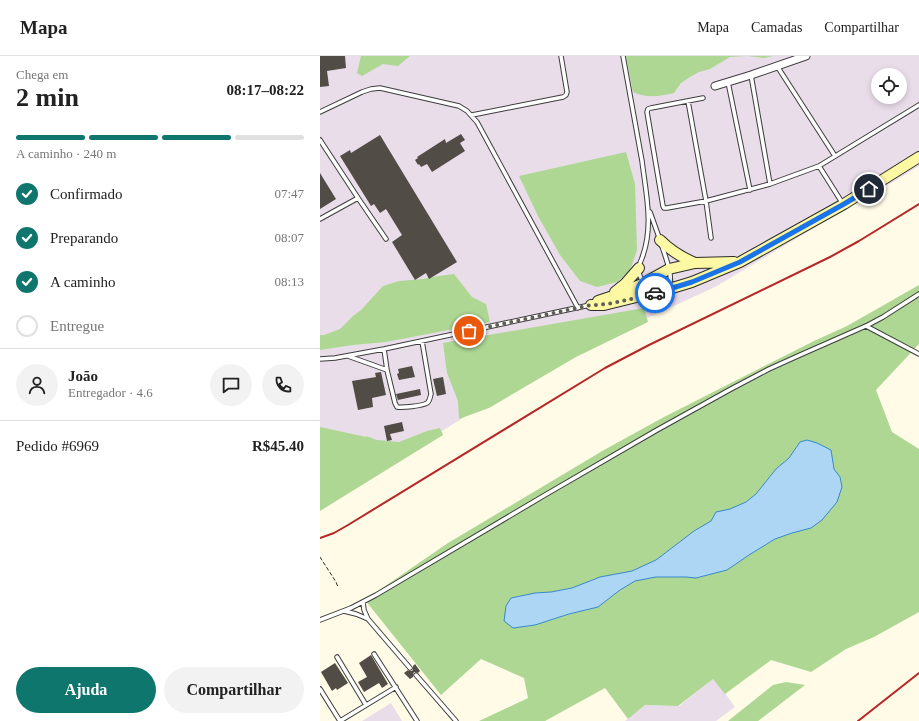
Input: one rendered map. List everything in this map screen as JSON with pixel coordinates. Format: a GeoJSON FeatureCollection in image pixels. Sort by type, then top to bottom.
{"type":"FeatureCollection","features":[{"type":"Feature","properties":{"kind":"street"},"geometry":{"type":"LineString","coordinates":[[715,86],[806,56]]}},
{"type":"Feature","properties":{"kind":"street"},"geometry":{"type":"LineString","coordinates":[[591,305],[604,305],[664,290],[705,277],[740,262],[844,204],[919,157]]}},
{"type":"Feature","properties":{"kind":"street"},"geometry":{"type":"LineString","coordinates":[[660,240],[674,253],[694,263]]}},
{"type":"Feature","properties":{"kind":"street"},"geometry":{"type":"LineString","coordinates":[[591,305],[644,283],[669,268],[694,263],[740,262]]}},
{"type":"Feature","properties":{"kind":"street"},"geometry":{"type":"LineString","coordinates":[[606,298],[625,284],[639,268]]}},
{"type":"Feature","properties":{"kind":"lane"},"geometry":{"type":"LineString","coordinates":[[472,116],[566,96],[567,92],[561,56]]}},
{"type":"Feature","properties":{"kind":"lane"},"geometry":{"type":"LineString","coordinates":[[623,56],[649,209],[669,268],[670,281],[664,290],[652,288],[644,283],[640,275],[639,268],[647,242],[649,209]]}},
{"type":"Feature","properties":{"kind":"lane"},"geometry":{"type":"LineString","coordinates":[[777,66],[835,156]]}},
{"type":"Feature","properties":{"kind":"lane"},"geometry":{"type":"LineString","coordinates":[[751,75],[770,184]]}},
{"type":"Feature","properties":{"kind":"lane"},"geometry":{"type":"LineString","coordinates":[[728,82],[750,190]]}},
{"type":"Feature","properties":{"kind":"lane"},"geometry":{"type":"LineString","coordinates":[[320,112],[362,92],[380,88],[459,106],[467,111],[477,122],[578,308]]}},
{"type":"Feature","properties":{"kind":"lane"},"geometry":{"type":"LineString","coordinates":[[703,98],[648,109],[647,112],[664,208],[706,201],[750,190],[819,166],[919,105]]}},
{"type":"Feature","properties":{"kind":"lane"},"geometry":{"type":"LineString","coordinates":[[688,101],[711,238]]}},
{"type":"Feature","properties":{"kind":"lane"},"geometry":{"type":"LineString","coordinates":[[320,140],[386,239]]}},
{"type":"Feature","properties":{"kind":"lane"},"geometry":{"type":"LineString","coordinates":[[819,166],[844,204]]}},
{"type":"Feature","properties":{"kind":"lane"},"geometry":{"type":"LineString","coordinates":[[320,219],[358,198]]}},
{"type":"Feature","properties":{"kind":"lane"},"geometry":{"type":"LineString","coordinates":[[320,620],[363,602],[657,430],[731,389],[785,362],[866,326],[919,294]]}},
{"type":"Feature","properties":{"kind":"lane"},"geometry":{"type":"LineString","coordinates":[[320,360],[384,349],[591,305]]}},
{"type":"Feature","properties":{"kind":"lane"},"geometry":{"type":"LineString","coordinates":[[866,326],[919,354]]}},
{"type":"Feature","properties":{"kind":"lane"},"geometry":{"type":"LineString","coordinates":[[384,349],[394,403],[397,407],[402,408],[426,403],[430,400],[431,394],[422,341]]}},
{"type":"Feature","properties":{"kind":"lane"},"geometry":{"type":"LineString","coordinates":[[347,356],[387,370]]}},
{"type":"Feature","properties":{"kind":"lane"},"geometry":{"type":"LineString","coordinates":[[363,602],[368,620],[410,668]]}},
{"type":"Feature","properties":{"kind":"lane"},"geometry":{"type":"LineString","coordinates":[[343,611],[356,614],[368,620]]}},
{"type":"Feature","properties":{"kind":"lane"},"geometry":{"type":"LineString","coordinates":[[374,654],[417,721]]}},
{"type":"Feature","properties":{"kind":"lane"},"geometry":{"type":"LineString","coordinates":[[337,658],[366,705]]}},
{"type":"Feature","properties":{"kind":"lane"},"geometry":{"type":"LineString","coordinates":[[416,675],[456,721]]}},
{"type":"Feature","properties":{"kind":"lane"},"geometry":{"type":"LineString","coordinates":[[320,689],[340,721],[396,688]]}},
{"type":"Feature","properties":{"kind":"path"},"geometry":{"type":"LineString","coordinates":[[320,557],[338,587]]}},
{"type":"Feature","properties":{"kind":"shaded area"},"geometry":{"type":"Polygon","coordinates":[[[320,56],[919,56],[919,166],[715,287],[606,337],[466,416],[320,507],[320,56]]]}},
{"type":"Feature","properties":{"kind":"shaded area"},"geometry":{"type":"Polygon","coordinates":[[[714,678],[735,707],[716,721],[625,721],[645,705],[679,706],[714,678]]]}},
{"type":"Feature","properties":{"kind":"shaded area"},"geometry":{"type":"Polygon","coordinates":[[[391,703],[402,721],[362,721],[391,703]]]}},
{"type":"Feature","properties":{"kind":"green space"},"geometry":{"type":"Polygon","coordinates":[[[361,56],[410,56],[398,66],[383,64],[362,76],[357,73],[361,56]]]}},
{"type":"Feature","properties":{"kind":"green space"},"geometry":{"type":"Polygon","coordinates":[[[626,56],[747,56],[730,57],[710,69],[699,72],[681,83],[674,93],[644,96],[633,92],[626,56]]]}},
{"type":"Feature","properties":{"kind":"green space"},"geometry":{"type":"Polygon","coordinates":[[[747,56],[773,56],[764,58],[747,56]]]}},
{"type":"Feature","properties":{"kind":"green space"},"geometry":{"type":"Polygon","coordinates":[[[626,152],[635,184],[637,250],[630,270],[617,282],[597,287],[580,281],[560,255],[538,216],[519,176],[626,152]]]}},
{"type":"Feature","properties":{"kind":"green space"},"geometry":{"type":"Polygon","coordinates":[[[454,274],[472,297],[486,304],[490,322],[386,342],[320,350],[320,335],[340,329],[361,310],[383,286],[399,281],[454,274]]]}},
{"type":"Feature","properties":{"kind":"green space"},"geometry":{"type":"Polygon","coordinates":[[[919,285],[919,344],[876,390],[892,432],[919,449],[919,612],[874,637],[846,649],[811,672],[771,660],[725,694],[713,679],[678,706],[645,705],[628,719],[605,688],[545,721],[479,721],[528,698],[524,678],[481,659],[441,695],[365,600],[448,543],[604,450],[664,417],[814,341],[847,326],[919,285]],[[800,442],[789,458],[776,469],[756,494],[746,502],[730,509],[716,512],[711,521],[694,531],[656,560],[632,571],[600,577],[572,588],[511,598],[506,606],[513,628],[535,625],[569,614],[598,607],[620,590],[635,581],[656,577],[696,578],[727,570],[775,539],[792,533],[840,477],[834,469],[831,450],[800,442]]]}},
{"type":"Feature","properties":{"kind":"green space"},"geometry":{"type":"Polygon","coordinates":[[[644,308],[648,322],[576,357],[489,408],[459,419],[458,401],[447,373],[443,343],[644,308]]]}},
{"type":"Feature","properties":{"kind":"green space"},"geometry":{"type":"Polygon","coordinates":[[[320,427],[366,436],[377,440],[399,442],[427,431],[440,428],[443,435],[320,511],[320,427]]]}},
{"type":"Feature","properties":{"kind":"green space"},"geometry":{"type":"Polygon","coordinates":[[[786,682],[805,685],[758,721],[728,721],[773,685],[786,682]]]}},
{"type":"Feature","properties":{"kind":"water"},"geometry":{"type":"Polygon","coordinates":[[[807,440],[831,450],[834,469],[840,477],[842,487],[837,502],[822,520],[811,528],[775,539],[727,570],[696,578],[656,577],[635,581],[620,590],[598,607],[569,614],[535,625],[513,628],[504,621],[506,606],[511,598],[572,588],[600,577],[632,571],[656,560],[694,531],[711,521],[716,512],[730,509],[746,502],[756,494],[776,469],[789,458],[800,442],[807,440]]]}},
{"type":"Feature","properties":{"kind":"building"},"geometry":{"type":"Polygon","coordinates":[[[320,56],[345,56],[346,68],[327,71],[329,86],[320,87],[320,56]]]}},
{"type":"Feature","properties":{"kind":"building"},"geometry":{"type":"Polygon","coordinates":[[[461,134],[465,140],[460,143],[465,151],[432,172],[427,164],[421,167],[419,164],[418,165],[415,160],[418,158],[417,157],[445,139],[446,143],[461,134]]]}},
{"type":"Feature","properties":{"kind":"building"},"geometry":{"type":"Polygon","coordinates":[[[380,135],[457,262],[429,279],[426,273],[415,280],[392,242],[402,235],[386,209],[380,213],[374,204],[371,206],[340,156],[350,150],[351,153],[380,135]]]}},
{"type":"Feature","properties":{"kind":"building"},"geometry":{"type":"Polygon","coordinates":[[[320,173],[336,199],[320,209],[320,173]]]}},
{"type":"Feature","properties":{"kind":"building"},"geometry":{"type":"Polygon","coordinates":[[[412,366],[415,377],[399,380],[397,374],[399,373],[398,369],[412,366]]]}},
{"type":"Feature","properties":{"kind":"building"},"geometry":{"type":"Polygon","coordinates":[[[381,372],[386,395],[372,398],[373,407],[358,410],[352,381],[376,377],[375,373],[381,372]]]}},
{"type":"Feature","properties":{"kind":"building"},"geometry":{"type":"Polygon","coordinates":[[[443,377],[446,394],[437,396],[433,379],[443,377]]]}},
{"type":"Feature","properties":{"kind":"building"},"geometry":{"type":"Polygon","coordinates":[[[420,389],[421,395],[398,400],[396,394],[420,389]]]}},
{"type":"Feature","properties":{"kind":"building"},"geometry":{"type":"Polygon","coordinates":[[[402,422],[404,431],[390,434],[392,440],[387,441],[384,426],[402,422]]]}},
{"type":"Feature","properties":{"kind":"building"},"geometry":{"type":"Polygon","coordinates":[[[371,655],[388,684],[382,688],[379,683],[364,692],[358,682],[367,677],[359,663],[371,655]]]}},
{"type":"Feature","properties":{"kind":"building"},"geometry":{"type":"Polygon","coordinates":[[[335,663],[348,683],[337,690],[336,688],[332,691],[321,672],[335,663]]]}},
{"type":"Feature","properties":{"kind":"building"},"geometry":{"type":"Polygon","coordinates":[[[415,664],[420,671],[418,673],[414,672],[413,677],[410,679],[404,673],[408,670],[412,671],[415,664]]]}},
{"type":"Feature","properties":{"kind":"railway"},"geometry":{"type":"LineString","coordinates":[[320,538],[334,533],[348,525],[605,368],[830,257],[919,204]]}},
{"type":"Feature","properties":{"kind":"railway"},"geometry":{"type":"LineString","coordinates":[[858,721],[919,673]]}},
{"type":"Feature","properties":{"kind":"way so far"},"geometry":{"type":"LineString","coordinates":[[469,331],[591,305],[604,305],[624,301],[655,293]]}},
{"type":"Feature","properties":{"kind":"route"},"geometry":{"type":"LineString","coordinates":[[655,293],[692,282],[740,262],[869,189]]}}]}
